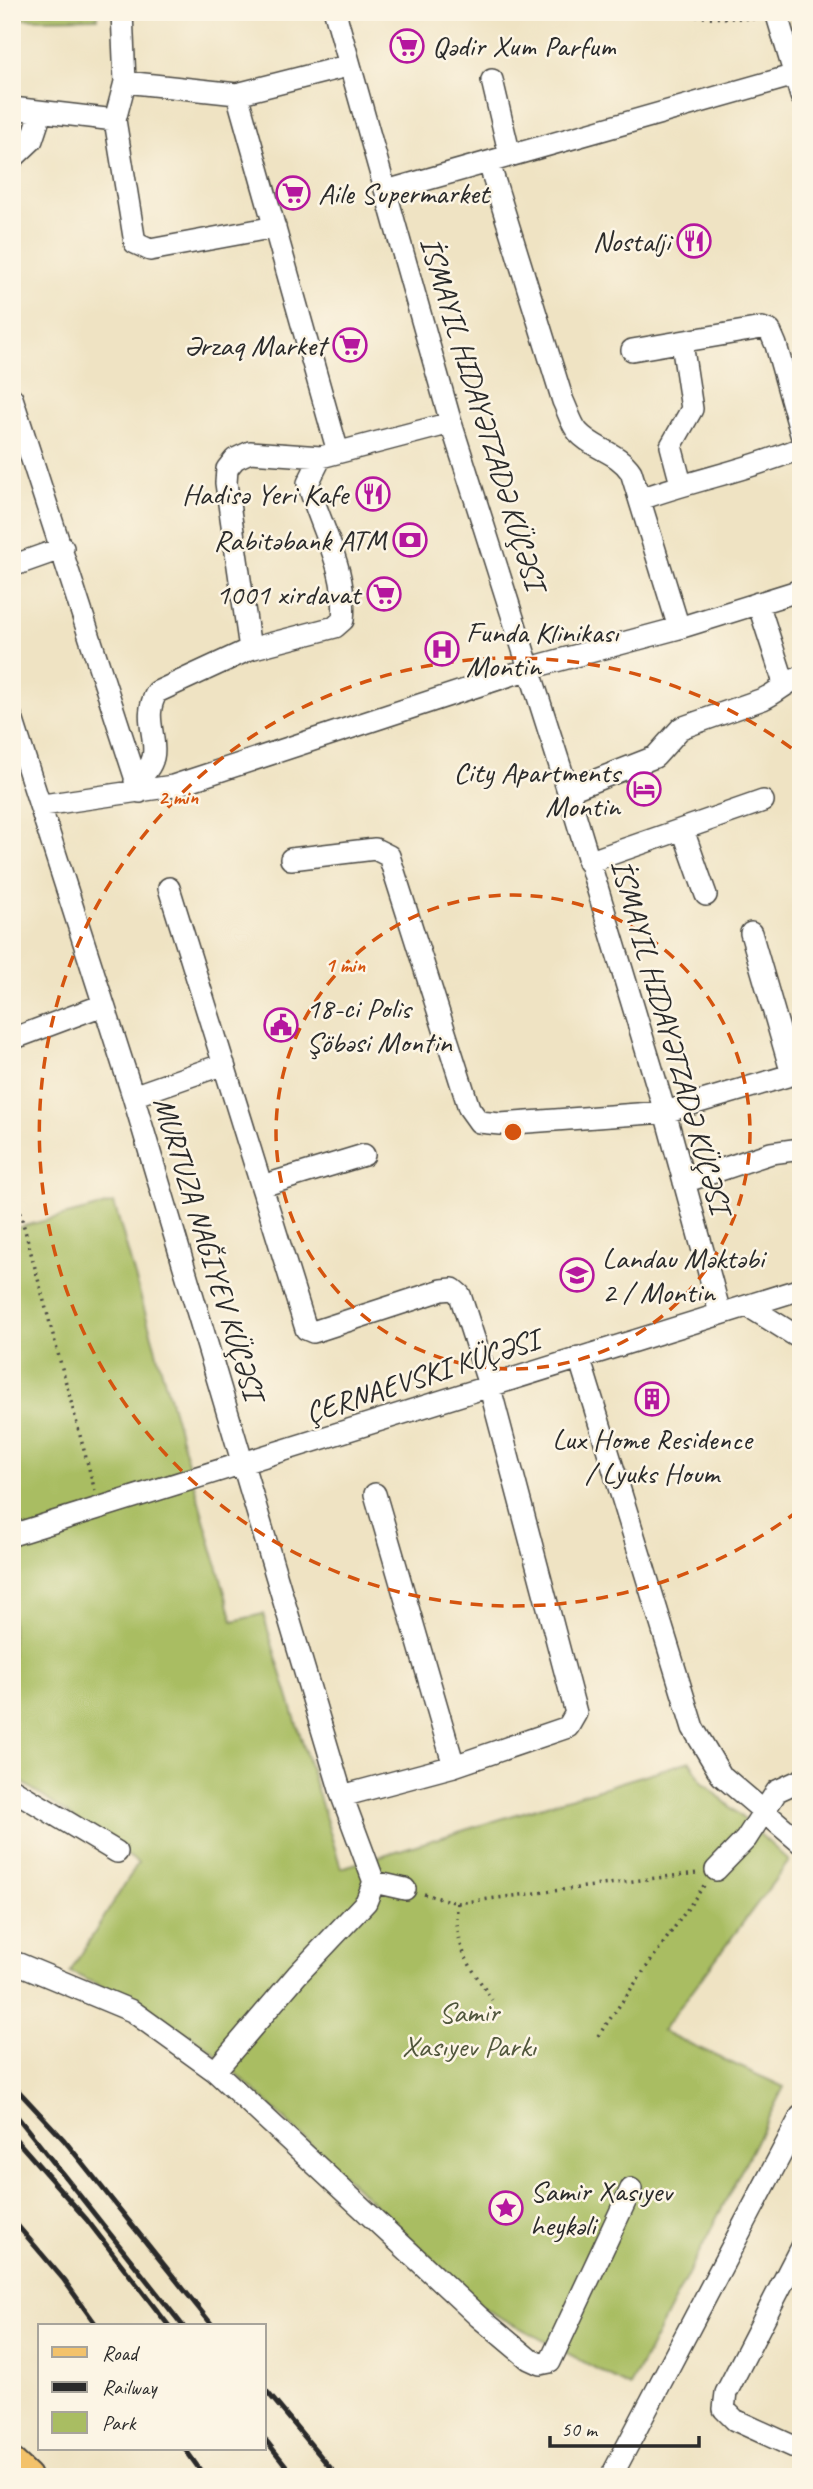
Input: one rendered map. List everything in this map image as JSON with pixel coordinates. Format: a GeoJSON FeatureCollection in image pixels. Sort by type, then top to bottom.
{"type":"FeatureCollection","features":[{"type":"Feature","properties":{"kind":"main road"},"geometry":{"type":"LineString","coordinates":[[12,2463],[27,2477]]}},
{"type":"Feature","properties":{"kind":"street"},"geometry":{"type":"LineString","coordinates":[[122,12],[125,82],[115,120],[135,243],[150,250],[275,227]]}},
{"type":"Feature","properties":{"kind":"street"},"geometry":{"type":"LineString","coordinates":[[335,12],[347,66],[386,191],[451,423],[568,790],[665,1112],[720,1313]]}},
{"type":"Feature","properties":{"kind":"street"},"geometry":{"type":"LineString","coordinates":[[778,16],[801,96]]}},
{"type":"Feature","properties":{"kind":"street"},"geometry":{"type":"LineString","coordinates":[[125,82],[237,94],[347,66]]}},
{"type":"Feature","properties":{"kind":"street"},"geometry":{"type":"LineString","coordinates":[[386,191],[795,75]]}},
{"type":"Feature","properties":{"kind":"street"},"geometry":{"type":"LineString","coordinates":[[492,80],[510,156]]}},
{"type":"Feature","properties":{"kind":"street"},"geometry":{"type":"LineString","coordinates":[[237,94],[275,227],[330,455]]}},
{"type":"Feature","properties":{"kind":"street"},"geometry":{"type":"LineString","coordinates":[[12,108],[115,120]]}},
{"type":"Feature","properties":{"kind":"street"},"geometry":{"type":"LineString","coordinates":[[12,159],[37,132],[41,113]]}},
{"type":"Feature","properties":{"kind":"street"},"geometry":{"type":"LineString","coordinates":[[489,163],[564,401],[576,430],[593,445],[623,460],[631,472],[680,628]]}},
{"type":"Feature","properties":{"kind":"street"},"geometry":{"type":"LineString","coordinates":[[632,350],[762,328],[769,331],[801,434]]}},
{"type":"Feature","properties":{"kind":"street"},"geometry":{"type":"LineString","coordinates":[[681,484],[671,446],[690,417],[692,401],[682,343]]}},
{"type":"Feature","properties":{"kind":"street"},"geometry":{"type":"LineString","coordinates":[[12,398],[63,548],[137,786]]}},
{"type":"Feature","properties":{"kind":"street"},"geometry":{"type":"LineString","coordinates":[[250,649],[232,534],[227,469],[235,459],[250,452],[330,455],[451,423]]}},
{"type":"Feature","properties":{"kind":"street"},"geometry":{"type":"LineString","coordinates":[[641,499],[681,484],[774,460],[801,448]]}},
{"type":"Feature","properties":{"kind":"street"},"geometry":{"type":"LineString","coordinates":[[137,786],[149,771],[154,759],[150,703],[157,692],[250,649],[335,627],[343,620],[340,566],[320,524],[308,483],[330,455]]}},
{"type":"Feature","properties":{"kind":"street"},"geometry":{"type":"LineString","coordinates":[[12,566],[63,548]]}},
{"type":"Feature","properties":{"kind":"street"},"geometry":{"type":"LineString","coordinates":[[43,805],[137,786],[173,786],[529,669],[680,628],[801,590]]}},
{"type":"Feature","properties":{"kind":"street"},"geometry":{"type":"LineString","coordinates":[[568,790],[655,757],[681,728],[763,699],[792,680],[758,603]]}},
{"type":"Feature","properties":{"kind":"street"},"geometry":{"type":"LineString","coordinates":[[12,718],[43,805],[133,1097],[342,1796],[374,1882],[366,1902],[297,1975],[215,2071]]}},
{"type":"Feature","properties":{"kind":"street"},"geometry":{"type":"LineString","coordinates":[[588,862],[763,801]]}},
{"type":"Feature","properties":{"kind":"street"},"geometry":{"type":"LineString","coordinates":[[683,830],[706,895]]}},
{"type":"Feature","properties":{"kind":"street"},"geometry":{"type":"LineString","coordinates":[[291,859],[375,849],[388,856],[468,1108],[479,1122],[500,1124],[665,1112],[797,1073],[751,933]]}},
{"type":"Feature","properties":{"kind":"street"},"geometry":{"type":"LineString","coordinates":[[169,888],[306,1329],[313,1332],[442,1290],[453,1289],[460,1295],[490,1388],[576,1713],[568,1727],[454,1766],[342,1796]]}},
{"type":"Feature","properties":{"kind":"street"},"geometry":{"type":"LineString","coordinates":[[12,1039],[103,1005]]}},
{"type":"Feature","properties":{"kind":"street"},"geometry":{"type":"LineString","coordinates":[[133,1097],[224,1064]]}},
{"type":"Feature","properties":{"kind":"street"},"geometry":{"type":"LineString","coordinates":[[684,1182],[771,1153],[801,1149]]}},
{"type":"Feature","properties":{"kind":"street"},"geometry":{"type":"LineString","coordinates":[[262,1186],[364,1155]]}},
{"type":"Feature","properties":{"kind":"street","name":"ÇERNAEVSKI KÜÇƏSI"},"geometry":{"type":"LineString","coordinates":[[12,1535],[801,1289]]}},
{"type":"Feature","properties":{"kind":"street"},"geometry":{"type":"LineString","coordinates":[[748,1306],[801,1339]]}},
{"type":"Feature","properties":{"kind":"street"},"geometry":{"type":"LineString","coordinates":[[579,1357],[693,1728],[721,1775],[801,1843]]}},
{"type":"Feature","properties":{"kind":"street"},"geometry":{"type":"LineString","coordinates":[[375,1494],[454,1766]]}},
{"type":"Feature","properties":{"kind":"street"},"geometry":{"type":"LineString","coordinates":[[716,1870],[746,1839],[777,1791],[801,1780]]}},
{"type":"Feature","properties":{"kind":"street"},"geometry":{"type":"LineString","coordinates":[[12,1789],[117,1852]]}},
{"type":"Feature","properties":{"kind":"street"},"geometry":{"type":"LineString","coordinates":[[374,1882],[405,1889]]}},
{"type":"Feature","properties":{"kind":"street"},"geometry":{"type":"LineString","coordinates":[[19,1964],[132,2011],[215,2071],[384,2225],[479,2317],[529,2359],[540,2364],[550,2362],[631,2189]]}},
{"type":"Feature","properties":{"kind":"street"},"geometry":{"type":"LineString","coordinates":[[611,2477],[801,2116]]}},
{"type":"Feature","properties":{"kind":"street"},"geometry":{"type":"LineString","coordinates":[[801,2247],[726,2393],[724,2409],[735,2420],[801,2450]]}},
{"type":"Feature","properties":{"kind":"path"},"geometry":{"type":"LineString","coordinates":[[578,12],[778,16]]}},
{"type":"Feature","properties":{"kind":"path"},"geometry":{"type":"LineString","coordinates":[[20,1212],[100,1509]]}},
{"type":"Feature","properties":{"kind":"path"},"geometry":{"type":"LineString","coordinates":[[405,1889],[457,1903],[716,1870]]}},
{"type":"Feature","properties":{"kind":"path"},"geometry":{"type":"LineString","coordinates":[[598,2036],[694,1897],[716,1870]]}},
{"type":"Feature","properties":{"kind":"path"},"geometry":{"type":"LineString","coordinates":[[457,1903],[456,1931],[462,1952],[492,2000]]}},
{"type":"Feature","properties":{"kind":"green space"},"geometry":{"type":"Polygon","coordinates":[[[12,12],[98,12],[98,18],[12,19],[12,12]]]}},
{"type":"Feature","properties":{"kind":"green space","name":"Samir Xasıyev Parkı"},"geometry":{"type":"Polygon","coordinates":[[[114,1203],[233,1621],[263,1614],[341,1868],[690,1761],[702,1781],[789,1861],[662,2031],[784,2087],[630,2387],[485,2309],[209,2048],[140,2004],[70,1972],[138,1863],[12,1775],[12,1229],[114,1203]]]}},
{"type":"Feature","properties":{"kind":"railway"},"geometry":{"type":"LineString","coordinates":[[12,2084],[64,2140],[211,2324]]}},
{"type":"Feature","properties":{"kind":"railway"},"geometry":{"type":"LineString","coordinates":[[12,2110],[181,2324]]}},
{"type":"Feature","properties":{"kind":"railway"},"geometry":{"type":"LineString","coordinates":[[12,2135],[87,2220],[167,2324]]}},
{"type":"Feature","properties":{"kind":"railway"},"geometry":{"type":"LineString","coordinates":[[12,2219],[64,2280],[96,2324]]}},
{"type":"Feature","properties":{"kind":"railway"},"geometry":{"type":"LineString","coordinates":[[266,2390],[338,2477]]}},
{"type":"Feature","properties":{"kind":"railway"},"geometry":{"type":"LineString","coordinates":[[266,2441],[295,2477]]}},
{"type":"Feature","properties":{"kind":"railway"},"geometry":{"type":"LineString","coordinates":[[186,2450],[205,2477]]}},
{"type":"Feature","properties":{"kind":"place","name":"Qədir Xum Parfum"},"geometry":{"type":"Point","coordinates":[407,46]}},
{"type":"Feature","properties":{"kind":"place","name":"Aile Supermarket"},"geometry":{"type":"Point","coordinates":[293,193]}},
{"type":"Feature","properties":{"kind":"place","name":"Nostalji"},"geometry":{"type":"Point","coordinates":[694,241]}},
{"type":"Feature","properties":{"kind":"place","name":"Ərzaq Market"},"geometry":{"type":"Point","coordinates":[350,345]}},
{"type":"Feature","properties":{"kind":"place","name":"Hadisə Yeri Kafe"},"geometry":{"type":"Point","coordinates":[373,494]}},
{"type":"Feature","properties":{"kind":"place","name":"Rabitəbank ATM"},"geometry":{"type":"Point","coordinates":[410,540]}},
{"type":"Feature","properties":{"kind":"place","name":"1001 xirdavat"},"geometry":{"type":"Point","coordinates":[384,594]}},
{"type":"Feature","properties":{"kind":"place","name":"Funda Klinikası Montin"},"geometry":{"type":"Point","coordinates":[442,649]}},
{"type":"Feature","properties":{"kind":"place","name":"City Apartments Montin"},"geometry":{"type":"Point","coordinates":[644,789]}},
{"type":"Feature","properties":{"kind":"place","name":"18-ci Polis Şöbəsi Montin"},"geometry":{"type":"Point","coordinates":[281,1025]}},
{"type":"Feature","properties":{"kind":"place","name":"Landau Məktəbi 2 / Montin"},"geometry":{"type":"Point","coordinates":[577,1275]}},
{"type":"Feature","properties":{"kind":"place","name":"Lux Home Residence / Lyuks Houm"},"geometry":{"type":"Point","coordinates":[652,1399]}},
{"type":"Feature","properties":{"kind":"place","name":"Samir Xasıyev heykəli"},"geometry":{"type":"Point","coordinates":[506,2208]}}]}
